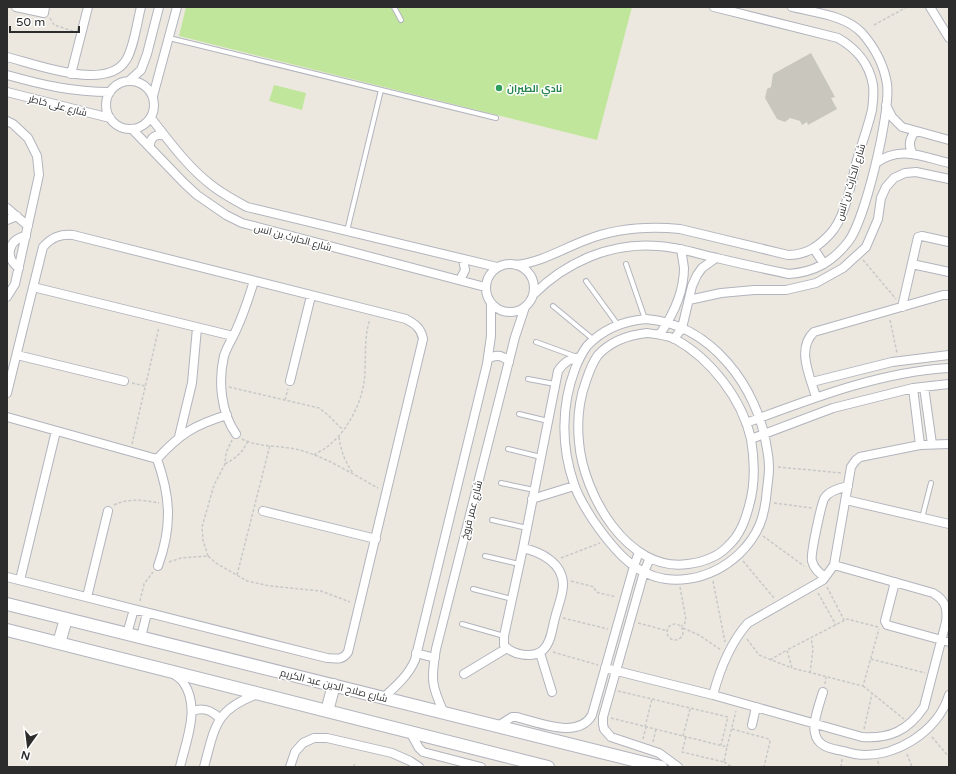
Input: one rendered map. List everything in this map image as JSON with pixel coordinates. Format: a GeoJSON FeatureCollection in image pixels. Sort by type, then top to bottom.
{"type":"FeatureCollection","features":[{"type":"Feature","properties":{"kind":"main road","name":"شارع صلاح الدين عبد الكريم"},"geometry":{"type":"LineString","coordinates":[[7,604],[661,767]]}},
{"type":"Feature","properties":{"kind":"main road"},"geometry":{"type":"LineString","coordinates":[[59,643],[66,619]]}},
{"type":"Feature","properties":{"kind":"main road"},"geometry":{"type":"LineString","coordinates":[[7,630],[410,732],[519,764],[548,767]]}},
{"type":"Feature","properties":{"kind":"main road"},"geometry":{"type":"LineString","coordinates":[[327,711],[334,685]]}},
{"type":"Feature","properties":{"kind":"street"},"geometry":{"type":"LineString","coordinates":[[16,7],[45,10]]}},
{"type":"Feature","properties":{"kind":"street"},"geometry":{"type":"LineString","coordinates":[[71,74],[88,7]]}},
{"type":"Feature","properties":{"kind":"street"},"geometry":{"type":"LineString","coordinates":[[7,57],[71,74],[86,76],[100,74],[119,68],[126,61],[130,52],[141,7]]}},
{"type":"Feature","properties":{"kind":"street"},"geometry":{"type":"LineString","coordinates":[[130,80],[141,70],[159,7]]}},
{"type":"Feature","properties":{"kind":"street"},"geometry":{"type":"LineString","coordinates":[[153,96],[148,88],[140,82],[130,80],[122,82],[115,86],[110,92],[107,98],[107,112],[116,124],[124,128],[132,129],[140,127],[151,118],[154,107],[153,96],[177,7]]}},
{"type":"Feature","properties":{"kind":"street","name":"شارع الحارث بن انس"},"geometry":{"type":"LineString","coordinates":[[516,264],[539,260],[604,234],[643,228],[662,227],[680,229],[788,255],[806,253],[814,249],[831,234],[838,223],[844,207],[872,109],[873,86],[866,64],[860,54],[850,44],[838,38],[714,7]]}},
{"type":"Feature","properties":{"kind":"street","name":"شارع الحارث بن انس"},"geometry":{"type":"LineString","coordinates":[[534,294],[551,279],[589,256],[623,246],[641,245],[681,249],[789,274],[813,270],[824,264],[848,242],[855,232],[861,217],[876,163],[886,105],[887,86],[883,69],[878,55],[871,44],[852,24],[837,18],[792,7]]}},
{"type":"Feature","properties":{"kind":"street"},"geometry":{"type":"LineString","coordinates":[[930,7],[949,38]]}},
{"type":"Feature","properties":{"kind":"street","name":"شارع على خاطر"},"geometry":{"type":"LineString","coordinates":[[7,75],[61,89],[110,92]]}},
{"type":"Feature","properties":{"kind":"street","name":"شارع على خاطر"},"geometry":{"type":"LineString","coordinates":[[7,92],[110,118]]}},
{"type":"Feature","properties":{"kind":"street"},"geometry":{"type":"LineString","coordinates":[[886,105],[892,117],[902,127],[915,132],[949,140]]}},
{"type":"Feature","properties":{"kind":"street","name":"شارع الحارث بن انس"},"geometry":{"type":"LineString","coordinates":[[151,118],[193,169],[227,196],[247,207],[497,267]]}},
{"type":"Feature","properties":{"kind":"street"},"geometry":{"type":"LineString","coordinates":[[7,121],[13,124],[28,138],[37,156],[39,176],[19,268],[11,284],[7,297]]}},
{"type":"Feature","properties":{"kind":"street","name":"شارع الحارث بن انس"},"geometry":{"type":"LineString","coordinates":[[132,129],[197,195],[226,215],[242,223],[486,287]]}},
{"type":"Feature","properties":{"kind":"street"},"geometry":{"type":"LineString","coordinates":[[913,154],[909,145],[912,135],[915,132]]}},
{"type":"Feature","properties":{"kind":"street"},"geometry":{"type":"LineString","coordinates":[[150,147],[150,140],[154,136],[160,134],[165,136]]}},
{"type":"Feature","properties":{"kind":"street"},"geometry":{"type":"LineString","coordinates":[[876,163],[884,157],[903,153],[949,163]]}},
{"type":"Feature","properties":{"kind":"street"},"geometry":{"type":"LineString","coordinates":[[689,300],[721,293],[786,290],[816,283],[843,268],[866,247],[878,219],[881,198],[886,187],[894,178],[905,173],[916,172],[949,179]]}},
{"type":"Feature","properties":{"kind":"street"},"geometry":{"type":"LineString","coordinates":[[7,208],[28,226]]}},
{"type":"Feature","properties":{"kind":"street"},"geometry":{"type":"LineString","coordinates":[[7,220],[17,216]]}},
{"type":"Feature","properties":{"kind":"street"},"geometry":{"type":"LineString","coordinates":[[7,393],[43,247],[49,241],[64,235],[73,235],[254,282],[406,319],[415,324],[421,332],[423,339],[360,605],[348,652],[345,657],[338,659],[327,658],[7,577]]}},
{"type":"Feature","properties":{"kind":"street"},"geometry":{"type":"LineString","coordinates":[[19,268],[12,261],[9,252],[10,247],[16,239],[26,236]]}},
{"type":"Feature","properties":{"kind":"street"},"geometry":{"type":"LineString","coordinates":[[902,307],[917,238],[919,236],[949,242]]}},
{"type":"Feature","properties":{"kind":"street"},"geometry":{"type":"LineString","coordinates":[[660,334],[668,322],[681,289],[684,267],[681,249]]}},
{"type":"Feature","properties":{"kind":"street"},"geometry":{"type":"LineString","coordinates":[[814,249],[824,264]]}},
{"type":"Feature","properties":{"kind":"street"},"geometry":{"type":"LineString","coordinates":[[674,339],[682,328],[692,286],[697,275],[702,268],[716,258]]}},
{"type":"Feature","properties":{"kind":"street"},"geometry":{"type":"LineString","coordinates":[[460,280],[465,270],[463,259]]}},
{"type":"Feature","properties":{"kind":"street"},"geometry":{"type":"LineString","coordinates":[[516,264],[529,273],[533,279],[534,294],[526,307],[519,311],[504,312],[491,303],[486,293],[486,287],[489,276],[497,267],[516,264]]}},
{"type":"Feature","properties":{"kind":"street"},"geometry":{"type":"LineString","coordinates":[[912,264],[949,272]]}},
{"type":"Feature","properties":{"kind":"street"},"geometry":{"type":"LineString","coordinates":[[236,434],[227,415],[222,399],[221,370],[224,356],[237,329],[254,282]]}},
{"type":"Feature","properties":{"kind":"street"},"geometry":{"type":"LineString","coordinates":[[33,287],[233,336]]}},
{"type":"Feature","properties":{"kind":"street"},"geometry":{"type":"LineString","coordinates":[[816,397],[804,354],[809,337],[814,332],[942,295],[949,295]]}},
{"type":"Feature","properties":{"kind":"street"},"geometry":{"type":"LineString","coordinates":[[290,381],[311,296]]}},
{"type":"Feature","properties":{"kind":"street","name":"شارع عمر فروخ"},"geometry":{"type":"LineString","coordinates":[[383,698],[404,678],[411,669],[416,654],[488,359],[491,336],[491,303]]}},
{"type":"Feature","properties":{"kind":"street","name":"شارع عمر فروخ"},"geometry":{"type":"LineString","coordinates":[[444,713],[434,691],[432,676],[435,658],[515,336],[526,307]]}},
{"type":"Feature","properties":{"kind":"street"},"geometry":{"type":"LineString","coordinates":[[646,319],[668,322],[682,328],[704,341],[722,357],[738,375],[751,396],[765,434],[769,466],[763,520],[755,536],[730,563],[711,573],[697,578],[679,580],[661,578],[644,572],[634,566],[616,549],[599,529],[574,486],[567,458],[564,421],[566,399],[580,357],[594,340],[603,332],[634,320],[646,319]]}},
{"type":"Feature","properties":{"kind":"street"},"geometry":{"type":"LineString","coordinates":[[179,437],[187,410],[192,383],[197,328]]}},
{"type":"Feature","properties":{"kind":"street"},"geometry":{"type":"LineString","coordinates":[[640,334],[660,334],[674,339],[698,355],[718,375],[734,398],[746,423],[751,439],[754,457],[752,497],[738,534],[727,547],[714,556],[698,563],[682,565],[665,564],[639,552],[620,534],[604,514],[592,492],[583,467],[578,416],[582,391],[591,366],[598,355],[608,346],[620,339],[640,334]]}},
{"type":"Feature","properties":{"kind":"street"},"geometry":{"type":"LineString","coordinates":[[17,355],[124,381]]}},
{"type":"Feature","properties":{"kind":"street"},"geometry":{"type":"LineString","coordinates":[[488,359],[497,355],[504,357],[509,362]]}},
{"type":"Feature","properties":{"kind":"street"},"geometry":{"type":"LineString","coordinates":[[812,382],[898,361],[949,355]]}},
{"type":"Feature","properties":{"kind":"street"},"geometry":{"type":"LineString","coordinates":[[523,548],[538,553],[552,562],[556,567],[563,586],[549,641],[542,651],[536,654],[523,654],[510,651],[503,640],[558,371],[563,364],[571,359],[580,357]]}},
{"type":"Feature","properties":{"kind":"street"},"geometry":{"type":"LineString","coordinates":[[746,423],[816,397],[880,379],[949,368]]}},
{"type":"Feature","properties":{"kind":"street"},"geometry":{"type":"LineString","coordinates":[[751,439],[833,408],[912,388],[949,384]]}},
{"type":"Feature","properties":{"kind":"street"},"geometry":{"type":"LineString","coordinates":[[924,387],[932,444]]}},
{"type":"Feature","properties":{"kind":"street"},"geometry":{"type":"LineString","coordinates":[[912,388],[920,445]]}},
{"type":"Feature","properties":{"kind":"street"},"geometry":{"type":"LineString","coordinates":[[157,459],[171,443],[188,430],[208,421],[227,415]]}},
{"type":"Feature","properties":{"kind":"street"},"geometry":{"type":"LineString","coordinates":[[7,417],[157,459]]}},
{"type":"Feature","properties":{"kind":"street"},"geometry":{"type":"LineString","coordinates":[[20,580],[56,431]]}},
{"type":"Feature","properties":{"kind":"street"},"geometry":{"type":"LineString","coordinates":[[713,695],[721,668],[741,632],[748,623],[814,585],[824,578],[834,565],[851,467],[856,460],[860,457],[920,445],[949,444]]}},
{"type":"Feature","properties":{"kind":"street"},"geometry":{"type":"LineString","coordinates":[[157,459],[163,476],[169,506],[168,531],[158,566]]}},
{"type":"Feature","properties":{"kind":"street"},"geometry":{"type":"LineString","coordinates":[[532,499],[574,486]]}},
{"type":"Feature","properties":{"kind":"street"},"geometry":{"type":"LineString","coordinates":[[824,578],[816,570],[812,560],[812,550],[821,510],[824,499],[839,488],[848,486]]}},
{"type":"Feature","properties":{"kind":"street"},"geometry":{"type":"LineString","coordinates":[[846,500],[949,524]]}},
{"type":"Feature","properties":{"kind":"street"},"geometry":{"type":"LineString","coordinates":[[87,597],[108,511]]}},
{"type":"Feature","properties":{"kind":"street"},"geometry":{"type":"LineString","coordinates":[[263,511],[376,539]]}},
{"type":"Feature","properties":{"kind":"street"},"geometry":{"type":"LineString","coordinates":[[498,726],[512,717],[565,728],[577,727],[585,724],[592,715],[639,552]]}},
{"type":"Feature","properties":{"kind":"street"},"geometry":{"type":"LineString","coordinates":[[650,558],[644,572],[603,717],[604,729],[611,737],[659,753],[678,767]]}},
{"type":"Feature","properties":{"kind":"street"},"geometry":{"type":"LineString","coordinates":[[605,668],[713,695],[862,737],[874,738],[896,732],[910,724],[924,707],[932,675],[945,640],[948,613],[945,603],[940,597],[933,593],[834,565]]}},
{"type":"Feature","properties":{"kind":"street"},"geometry":{"type":"LineString","coordinates":[[895,582],[885,621],[887,625],[945,640]]}},
{"type":"Feature","properties":{"kind":"street"},"geometry":{"type":"LineString","coordinates":[[127,634],[136,610]]}},
{"type":"Feature","properties":{"kind":"street"},"geometry":{"type":"LineString","coordinates":[[140,637],[147,613]]}},
{"type":"Feature","properties":{"kind":"street"},"geometry":{"type":"LineString","coordinates":[[464,674],[507,648]]}},
{"type":"Feature","properties":{"kind":"street"},"geometry":{"type":"LineString","coordinates":[[542,651],[552,692]]}},
{"type":"Feature","properties":{"kind":"street"},"geometry":{"type":"LineString","coordinates":[[416,654],[435,658]]}},
{"type":"Feature","properties":{"kind":"street"},"geometry":{"type":"LineString","coordinates":[[172,672],[183,682],[190,696],[192,711],[190,727],[180,767]]}},
{"type":"Feature","properties":{"kind":"street"},"geometry":{"type":"LineString","coordinates":[[823,692],[815,724],[815,733],[819,742],[826,747],[856,754],[876,754],[894,750],[911,741],[927,730],[939,715],[949,696]]}},
{"type":"Feature","properties":{"kind":"street"},"geometry":{"type":"LineString","coordinates":[[204,767],[213,734],[220,719],[230,708],[243,699],[258,694]]}},
{"type":"Feature","properties":{"kind":"street"},"geometry":{"type":"LineString","coordinates":[[752,725],[756,707]]}},
{"type":"Feature","properties":{"kind":"street"},"geometry":{"type":"LineString","coordinates":[[192,711],[204,709],[216,714],[220,719]]}},
{"type":"Feature","properties":{"kind":"street"},"geometry":{"type":"LineString","coordinates":[[410,732],[423,752],[455,764],[481,767]]}},
{"type":"Feature","properties":{"kind":"street"},"geometry":{"type":"LineString","coordinates":[[290,767],[295,752],[303,743],[314,738],[327,738],[392,753],[419,767]]}},
{"type":"Feature","properties":{"kind":"lane"},"geometry":{"type":"LineString","coordinates":[[394,7],[401,20]]}},
{"type":"Feature","properties":{"kind":"lane"},"geometry":{"type":"LineString","coordinates":[[168,38],[496,118]]}},
{"type":"Feature","properties":{"kind":"lane"},"geometry":{"type":"LineString","coordinates":[[347,231],[381,90]]}},
{"type":"Feature","properties":{"kind":"lane"},"geometry":{"type":"LineString","coordinates":[[626,264],[646,319]]}},
{"type":"Feature","properties":{"kind":"lane"},"geometry":{"type":"LineString","coordinates":[[586,281],[618,325]]}},
{"type":"Feature","properties":{"kind":"lane"},"geometry":{"type":"LineString","coordinates":[[553,306],[594,340]]}},
{"type":"Feature","properties":{"kind":"lane"},"geometry":{"type":"LineString","coordinates":[[536,342],[580,357]]}},
{"type":"Feature","properties":{"kind":"lane"},"geometry":{"type":"LineString","coordinates":[[528,379],[556,384]]}},
{"type":"Feature","properties":{"kind":"lane"},"geometry":{"type":"LineString","coordinates":[[519,414],[548,421]]}},
{"type":"Feature","properties":{"kind":"lane"},"geometry":{"type":"LineString","coordinates":[[508,449],[541,457]]}},
{"type":"Feature","properties":{"kind":"lane"},"geometry":{"type":"LineString","coordinates":[[501,483],[534,490]]}},
{"type":"Feature","properties":{"kind":"lane"},"geometry":{"type":"LineString","coordinates":[[922,518],[931,483]]}},
{"type":"Feature","properties":{"kind":"lane"},"geometry":{"type":"LineString","coordinates":[[492,520],[527,528]]}},
{"type":"Feature","properties":{"kind":"lane"},"geometry":{"type":"LineString","coordinates":[[485,556],[519,564]]}},
{"type":"Feature","properties":{"kind":"lane"},"geometry":{"type":"LineString","coordinates":[[473,589],[512,599]]}},
{"type":"Feature","properties":{"kind":"lane"},"geometry":{"type":"LineString","coordinates":[[462,624],[504,636]]}},
{"type":"Feature","properties":{"kind":"path"},"geometry":{"type":"LineString","coordinates":[[874,25],[906,7]]}},
{"type":"Feature","properties":{"kind":"path"},"geometry":{"type":"LineString","coordinates":[[45,10],[54,25],[82,33]]}},
{"type":"Feature","properties":{"kind":"path"},"geometry":{"type":"LineString","coordinates":[[858,254],[902,307]]}},
{"type":"Feature","properties":{"kind":"path"},"geometry":{"type":"LineString","coordinates":[[314,455],[327,448],[339,437],[357,410],[363,390],[365,341],[373,311]]}},
{"type":"Feature","properties":{"kind":"path"},"geometry":{"type":"LineString","coordinates":[[888,311],[898,361]]}},
{"type":"Feature","properties":{"kind":"path"},"geometry":{"type":"LineString","coordinates":[[130,452],[161,319]]}},
{"type":"Feature","properties":{"kind":"path"},"geometry":{"type":"LineString","coordinates":[[124,381],[145,386]]}},
{"type":"Feature","properties":{"kind":"path"},"geometry":{"type":"LineString","coordinates":[[285,400],[290,381]]}},
{"type":"Feature","properties":{"kind":"path"},"geometry":{"type":"LineString","coordinates":[[221,385],[319,408],[328,414],[343,430]]}},
{"type":"Feature","properties":{"kind":"path"},"geometry":{"type":"LineString","coordinates":[[360,605],[321,591],[270,586],[247,581],[216,563],[208,556],[203,540],[202,527],[214,485],[225,464],[226,453],[230,443],[236,434],[253,443],[283,446],[314,455],[387,493]]}},
{"type":"Feature","properties":{"kind":"path"},"geometry":{"type":"LineString","coordinates":[[339,437],[344,457],[354,475]]}},
{"type":"Feature","properties":{"kind":"path"},"geometry":{"type":"LineString","coordinates":[[225,464],[235,459],[243,451],[248,441]]}},
{"type":"Feature","properties":{"kind":"path"},"geometry":{"type":"LineString","coordinates":[[237,575],[270,445]]}},
{"type":"Feature","properties":{"kind":"path"},"geometry":{"type":"LineString","coordinates":[[769,466],[850,474]]}},
{"type":"Feature","properties":{"kind":"path"},"geometry":{"type":"LineString","coordinates":[[108,511],[114,505],[130,500],[169,506]]}},
{"type":"Feature","properties":{"kind":"path"},"geometry":{"type":"LineString","coordinates":[[766,501],[821,510]]}},
{"type":"Feature","properties":{"kind":"path"},"geometry":{"type":"LineString","coordinates":[[757,531],[805,566]]}},
{"type":"Feature","properties":{"kind":"path"},"geometry":{"type":"LineString","coordinates":[[552,562],[608,540]]}},
{"type":"Feature","properties":{"kind":"path"},"geometry":{"type":"LineString","coordinates":[[136,610],[144,584],[158,566],[181,558],[208,556]]}},
{"type":"Feature","properties":{"kind":"path"},"geometry":{"type":"LineString","coordinates":[[738,556],[780,604]]}},
{"type":"Feature","properties":{"kind":"path"},"geometry":{"type":"LineString","coordinates":[[711,573],[728,655]]}},
{"type":"Feature","properties":{"kind":"path"},"geometry":{"type":"LineString","coordinates":[[561,578],[594,587],[596,592],[624,600]]}},
{"type":"Feature","properties":{"kind":"path"},"geometry":{"type":"LineString","coordinates":[[824,578],[844,620]]}},
{"type":"Feature","properties":{"kind":"path"},"geometry":{"type":"LineString","coordinates":[[679,580],[686,620],[682,627],[684,631],[682,637],[677,640],[671,638],[668,634],[670,626],[673,624],[679,624],[682,627],[714,644],[728,655]]}},
{"type":"Feature","properties":{"kind":"path"},"geometry":{"type":"LineString","coordinates":[[814,585],[836,625]]}},
{"type":"Feature","properties":{"kind":"path"},"geometry":{"type":"LineString","coordinates":[[555,616],[616,630]]}},
{"type":"Feature","properties":{"kind":"path"},"geometry":{"type":"LineString","coordinates":[[770,660],[847,619],[880,627],[863,686]]}},
{"type":"Feature","properties":{"kind":"path"},"geometry":{"type":"LineString","coordinates":[[630,621],[668,631]]}},
{"type":"Feature","properties":{"kind":"path"},"geometry":{"type":"LineString","coordinates":[[741,632],[759,655],[792,668],[863,686],[910,724]]}},
{"type":"Feature","properties":{"kind":"path"},"geometry":{"type":"LineString","coordinates":[[810,673],[812,649],[811,638]]}},
{"type":"Feature","properties":{"kind":"path"},"geometry":{"type":"LineString","coordinates":[[787,650],[792,668]]}},
{"type":"Feature","properties":{"kind":"path"},"geometry":{"type":"LineString","coordinates":[[542,651],[605,668]]}},
{"type":"Feature","properties":{"kind":"path"},"geometry":{"type":"LineString","coordinates":[[871,659],[932,675]]}},
{"type":"Feature","properties":{"kind":"path"},"geometry":{"type":"LineString","coordinates":[[611,690],[728,717],[722,745]]}},
{"type":"Feature","properties":{"kind":"path"},"geometry":{"type":"LineString","coordinates":[[862,737],[872,693]]}},
{"type":"Feature","properties":{"kind":"path"},"geometry":{"type":"LineString","coordinates":[[641,747],[652,699]]}},
{"type":"Feature","properties":{"kind":"path"},"geometry":{"type":"LineString","coordinates":[[724,762],[738,702]]}},
{"type":"Feature","properties":{"kind":"path"},"geometry":{"type":"LineString","coordinates":[[690,708],[682,752],[724,762],[732,767]]}},
{"type":"Feature","properties":{"kind":"path"},"geometry":{"type":"LineString","coordinates":[[603,717],[727,747]]}},
{"type":"Feature","properties":{"kind":"path"},"geometry":{"type":"LineString","coordinates":[[651,750],[656,729]]}},
{"type":"Feature","properties":{"kind":"path"},"geometry":{"type":"LineString","coordinates":[[732,729],[769,739],[770,742],[764,767]]}},
{"type":"Feature","properties":{"kind":"path"},"geometry":{"type":"LineString","coordinates":[[927,730],[949,757]]}},
{"type":"Feature","properties":{"kind":"path"},"geometry":{"type":"LineString","coordinates":[[354,767],[355,762]]}},
{"type":"Feature","properties":{"kind":"green space","name":"نادي الطيران"},"geometry":{"type":"Polygon","coordinates":[[[186,7],[632,7],[597,140],[179,36],[186,7]]]}},
{"type":"Feature","properties":{"kind":"green space"},"geometry":{"type":"Polygon","coordinates":[[[274,85],[306,93],[302,110],[269,101],[274,85]]]}},
{"type":"Feature","properties":{"kind":"building"},"geometry":{"type":"Polygon","coordinates":[[[811,53],[835,97],[831,98],[837,109],[808,125],[807,122],[802,125],[800,121],[790,118],[785,122],[777,119],[765,98],[767,89],[771,87],[773,74],[811,53]]]}},
{"type":"Feature","properties":{"kind":"place","name":"نادي الطيران"},"geometry":{"type":"Point","coordinates":[499,88]}}]}
